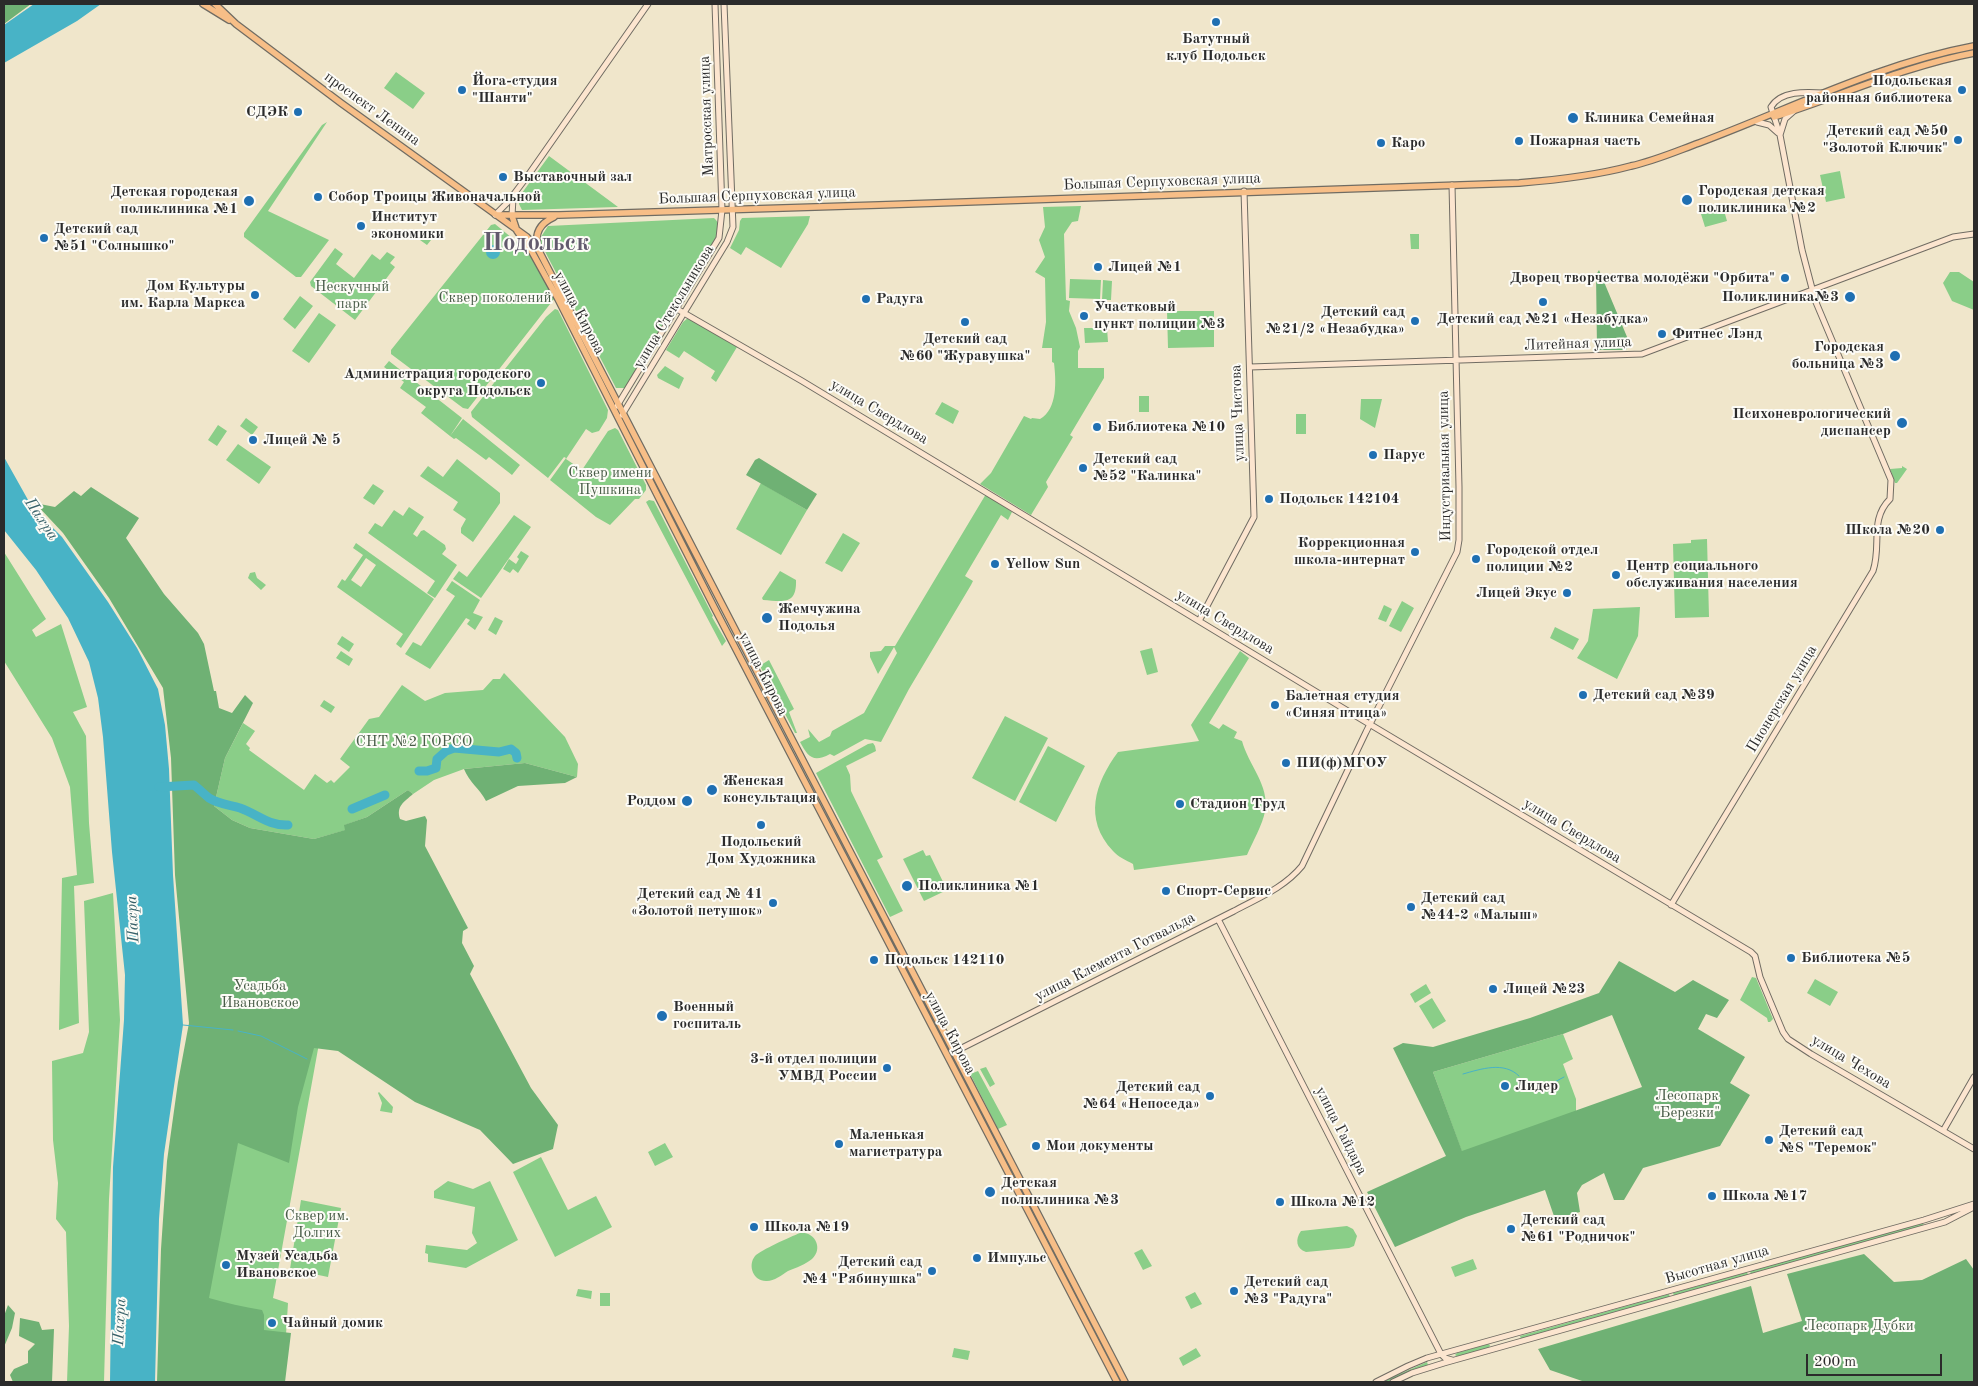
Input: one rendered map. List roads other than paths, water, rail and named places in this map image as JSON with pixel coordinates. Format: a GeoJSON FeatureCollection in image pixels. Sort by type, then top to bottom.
{"type":"FeatureCollection","features":[{"type":"Feature","properties":{"kind":"main road","name":"проспект Ленина"},"geometry":{"type":"LineString","coordinates":[[203,4],[236,24]]}},
{"type":"Feature","properties":{"kind":"main road","name":"проспект Ленина"},"geometry":{"type":"LineString","coordinates":[[215,4],[236,24],[517,230]]}},
{"type":"Feature","properties":{"kind":"main road","name":"Большая Серпуховская улица"},"geometry":{"type":"LineString","coordinates":[[495,214],[512,216],[733,210],[1519,183],[1556,180],[1631,166],[1757,122],[1824,93],[1927,56],[1974,46]]}},
{"type":"Feature","properties":{"kind":"main road","name":"Большая Серпуховская улица"},"geometry":{"type":"LineString","coordinates":[[1774,115],[1794,111],[1902,71],[1935,61],[1974,53]]}},
{"type":"Feature","properties":{"kind":"main road"},"geometry":{"type":"LineString","coordinates":[[538,249],[536,238],[542,225],[546,220],[558,215]]}},
{"type":"Feature","properties":{"kind":"main road"},"geometry":{"type":"LineString","coordinates":[[512,216],[517,230]]}},
{"type":"Feature","properties":{"kind":"main road","name":"улица Кирова"},"geometry":{"type":"LineString","coordinates":[[517,230],[527,236],[538,249],[1126,1382]]}},
{"type":"Feature","properties":{"kind":"main road","name":"улица Кирова"},"geometry":{"type":"LineString","coordinates":[[517,230],[532,252],[615,411],[733,645],[1117,1382]]}},
{"type":"Feature","properties":{"kind":"main road"},"geometry":{"type":"LineString","coordinates":[[653,488],[660,482]]}},
{"type":"Feature","properties":{"kind":"main road"},"geometry":{"type":"LineString","coordinates":[[699,576],[704,578],[706,574]]}},
{"type":"Feature","properties":{"kind":"main road"},"geometry":{"type":"LineString","coordinates":[[733,645],[735,640],[740,641]]}},
{"type":"Feature","properties":{"kind":"street"},"geometry":{"type":"LineString","coordinates":[[495,214],[514,195],[648,4]]}},
{"type":"Feature","properties":{"kind":"street","name":"Матросская улица"},"geometry":{"type":"LineString","coordinates":[[715,4],[721,228]]}},
{"type":"Feature","properties":{"kind":"street","name":"Матросская улица"},"geometry":{"type":"LineString","coordinates":[[724,4],[733,210]]}},
{"type":"Feature","properties":{"kind":"street"},"geometry":{"type":"LineString","coordinates":[[1812,290],[1802,250],[1780,135],[1771,107],[1778,99],[1800,92],[1824,93]]}},
{"type":"Feature","properties":{"kind":"street"},"geometry":{"type":"LineString","coordinates":[[1780,135],[1785,119],[1794,111]]}},
{"type":"Feature","properties":{"kind":"street"},"geometry":{"type":"LineString","coordinates":[[1757,122],[1769,125],[1780,135]]}},
{"type":"Feature","properties":{"kind":"street","name":"Индустриальная улица"},"geometry":{"type":"LineString","coordinates":[[1370,724],[1457,552],[1459,540],[1452,185]]}},
{"type":"Feature","properties":{"kind":"street","name":"улица Чистова"},"geometry":{"type":"LineString","coordinates":[[1199,621],[1254,517],[1244,192]]}},
{"type":"Feature","properties":{"kind":"street"},"geometry":{"type":"LineString","coordinates":[[512,216],[511,202],[514,195]]}},
{"type":"Feature","properties":{"kind":"street","name":"улица Стекольникова"},"geometry":{"type":"LineString","coordinates":[[618,419],[624,413],[727,242],[733,227],[733,210]]}},
{"type":"Feature","properties":{"kind":"street","name":"улица Стекольникова"},"geometry":{"type":"LineString","coordinates":[[615,411],[677,309],[718,238],[721,228]]}},
{"type":"Feature","properties":{"kind":"street","name":"Литейная улица"},"geometry":{"type":"LineString","coordinates":[[1250,367],[1642,354],[1953,237],[1974,234]]}},
{"type":"Feature","properties":{"kind":"street","name":"Пионерская улица"},"geometry":{"type":"LineString","coordinates":[[1671,905],[1873,571],[1876,562],[1878,521],[1882,507],[1890,499],[1890,477],[1812,290]]}},
{"type":"Feature","properties":{"kind":"street","name":"улица Свердлова"},"geometry":{"type":"LineString","coordinates":[[677,309],[802,381],[1751,952],[1757,961]]}},
{"type":"Feature","properties":{"kind":"street"},"geometry":{"type":"LineString","coordinates":[[618,419],[619,404]]}},
{"type":"Feature","properties":{"kind":"street","name":"улица Клемента Готвальда"},"geometry":{"type":"LineString","coordinates":[[954,1052],[1218,919],[1293,877],[1302,866],[1370,724]]}},
{"type":"Feature","properties":{"kind":"street","name":"улица Гайдара"},"geometry":{"type":"LineString","coordinates":[[1218,919],[1441,1354]]}},
{"type":"Feature","properties":{"kind":"street","name":"улица Чехова"},"geometry":{"type":"LineString","coordinates":[[1757,961],[1760,977],[1773,1010],[1782,1032],[1788,1039],[1974,1148]]}},
{"type":"Feature","properties":{"kind":"street"},"geometry":{"type":"LineString","coordinates":[[1943,1131],[1974,1077]]}},
{"type":"Feature","properties":{"kind":"street","name":"Высотная улица"},"geometry":{"type":"LineString","coordinates":[[1376,1382],[1408,1366],[1441,1354],[1942,1214],[1974,1207]]}},
{"type":"Feature","properties":{"kind":"street","name":"Высотная улица"},"geometry":{"type":"LineString","coordinates":[[1393,1382],[1412,1373],[1453,1360],[1945,1222],[1974,1207]]}},
{"type":"Feature","properties":{"kind":"street"},"geometry":{"type":"LineString","coordinates":[[1942,1214],[1945,1222]]}},
{"type":"Feature","properties":{"kind":"street"},"geometry":{"type":"LineString","coordinates":[[1498,1339],[1500,1347]]}},
{"type":"Feature","properties":{"kind":"street"},"geometry":{"type":"LineString","coordinates":[[1434,1366],[1438,1363],[1441,1354],[1444,1358],[1453,1360]]}},
{"type":"Feature","properties":{"kind":"water"},"geometry":{"type":"Polygon","coordinates":[[[34,4],[101,4],[77,21],[4,63],[4,25],[34,4]]]}},
{"type":"Feature","properties":{"kind":"water"},"geometry":{"type":"Polygon","coordinates":[[[493,245],[498,247],[500,252],[498,257],[493,259],[488,257],[486,252],[488,247],[493,245]]]}},
{"type":"Feature","properties":{"kind":"water","name":"Пахра"},"geometry":{"type":"Polygon","coordinates":[[[4,457],[32,507],[62,537],[108,602],[137,648],[158,689],[165,725],[183,1025],[164,1154],[159,1219],[155,1382],[110,1382],[113,1167],[124,1020],[125,975],[98,698],[89,662],[68,618],[36,570],[4,530],[4,457]]]}},
{"type":"Feature","properties":{"kind":"waterway"},"geometry":{"type":"LineString","coordinates":[[419,771],[436,768],[437,759],[446,751],[454,748],[499,752],[511,749],[516,753],[517,758]]}},
{"type":"Feature","properties":{"kind":"waterway"},"geometry":{"type":"LineString","coordinates":[[159,787],[194,785],[216,802],[246,810],[275,824],[288,825]]}},
{"type":"Feature","properties":{"kind":"waterway"},"geometry":{"type":"LineString","coordinates":[[352,809],[385,795]]}},
{"type":"Feature","properties":{"kind":"waterway"},"geometry":{"type":"LineString","coordinates":[[183,1025],[233,1030]]}},
{"type":"Feature","properties":{"kind":"waterway"},"geometry":{"type":"LineString","coordinates":[[238,1031],[261,1036],[307,1059]]}},
{"type":"Feature","properties":{"kind":"waterway"},"geometry":{"type":"LineString","coordinates":[[1463,1074],[1485,1068],[1499,1067],[1513,1071],[1519,1076]]}},
{"type":"Feature","properties":{"kind":"waterway"},"geometry":{"type":"LineString","coordinates":[[1522,1080],[1526,1084],[1549,1085],[1564,1077]]}},
{"type":"Feature","properties":{"kind":"place","name":"Батутный клуб Подольск"},"geometry":{"type":"Point","coordinates":[1216,22]}},
{"type":"Feature","properties":{"kind":"place","name":"Йога-студия \"Шанти\""},"geometry":{"type":"Point","coordinates":[462,90]}},
{"type":"Feature","properties":{"kind":"place","name":"Подольская районная библиотека"},"geometry":{"type":"Point","coordinates":[1962,90]}},
{"type":"Feature","properties":{"kind":"place","name":"СДЭК"},"geometry":{"type":"Point","coordinates":[298,112]}},
{"type":"Feature","properties":{"kind":"place","name":"Клиника Семейная"},"geometry":{"type":"Point","coordinates":[1573,118]}},
{"type":"Feature","properties":{"kind":"place","name":"Детский сад №50 \"Золотой Ключик\""},"geometry":{"type":"Point","coordinates":[1958,140]}},
{"type":"Feature","properties":{"kind":"place","name":"Пожарная часть"},"geometry":{"type":"Point","coordinates":[1519,141]}},
{"type":"Feature","properties":{"kind":"place","name":"Каро"},"geometry":{"type":"Point","coordinates":[1381,143]}},
{"type":"Feature","properties":{"kind":"place","name":"Выставочный зал"},"geometry":{"type":"Point","coordinates":[503,177]}},
{"type":"Feature","properties":{"kind":"place","name":"Собор Троицы Живоначальной"},"geometry":{"type":"Point","coordinates":[318,197]}},
{"type":"Feature","properties":{"kind":"place","name":"Городская детская поликлиника №2"},"geometry":{"type":"Point","coordinates":[1687,200]}},
{"type":"Feature","properties":{"kind":"place","name":"Детская городская поликлиника №1"},"geometry":{"type":"Point","coordinates":[249,201]}},
{"type":"Feature","properties":{"kind":"place","name":"Институт экономики"},"geometry":{"type":"Point","coordinates":[361,226]}},
{"type":"Feature","properties":{"kind":"place","name":"Детский сад №51 \"Солнышко\""},"geometry":{"type":"Point","coordinates":[44,238]}},
{"type":"Feature","properties":{"kind":"place","name":"Лицей №1"},"geometry":{"type":"Point","coordinates":[1098,267]}},
{"type":"Feature","properties":{"kind":"place","name":"Дворец творчества молодёжи \"Орбита\""},"geometry":{"type":"Point","coordinates":[1785,278]}},
{"type":"Feature","properties":{"kind":"place","name":"Дом Культуры им. Карла Маркса"},"geometry":{"type":"Point","coordinates":[255,295]}},
{"type":"Feature","properties":{"kind":"place","name":"Поликлиника№3"},"geometry":{"type":"Point","coordinates":[1850,297]}},
{"type":"Feature","properties":{"kind":"place","name":"Радуга"},"geometry":{"type":"Point","coordinates":[866,299]}},
{"type":"Feature","properties":{"kind":"place","name":"Детский сад №21 «Незабудка»"},"geometry":{"type":"Point","coordinates":[1543,302]}},
{"type":"Feature","properties":{"kind":"place","name":"Участковый пункт полиции №3"},"geometry":{"type":"Point","coordinates":[1084,316]}},
{"type":"Feature","properties":{"kind":"place","name":"Детский сад №21/2 «Незабудка»"},"geometry":{"type":"Point","coordinates":[1415,321]}},
{"type":"Feature","properties":{"kind":"place","name":"Детский сад №60 \"Журавушка\""},"geometry":{"type":"Point","coordinates":[965,322]}},
{"type":"Feature","properties":{"kind":"place","name":"Фитнес Лэнд"},"geometry":{"type":"Point","coordinates":[1662,334]}},
{"type":"Feature","properties":{"kind":"place","name":"Городская больница №3"},"geometry":{"type":"Point","coordinates":[1895,356]}},
{"type":"Feature","properties":{"kind":"place","name":"Администрация городского округа Подольск"},"geometry":{"type":"Point","coordinates":[541,383]}},
{"type":"Feature","properties":{"kind":"place","name":"Психоневрологический диспансер"},"geometry":{"type":"Point","coordinates":[1902,423]}},
{"type":"Feature","properties":{"kind":"place","name":"Библиотека №10"},"geometry":{"type":"Point","coordinates":[1097,427]}},
{"type":"Feature","properties":{"kind":"place","name":"Лицей № 5"},"geometry":{"type":"Point","coordinates":[253,440]}},
{"type":"Feature","properties":{"kind":"place","name":"Парус"},"geometry":{"type":"Point","coordinates":[1373,455]}},
{"type":"Feature","properties":{"kind":"place","name":"Детский сад №52 \"Калинка\""},"geometry":{"type":"Point","coordinates":[1083,468]}},
{"type":"Feature","properties":{"kind":"place","name":"Подольск 142104"},"geometry":{"type":"Point","coordinates":[1269,499]}},
{"type":"Feature","properties":{"kind":"place","name":"Школа №20"},"geometry":{"type":"Point","coordinates":[1940,530]}},
{"type":"Feature","properties":{"kind":"place","name":"Коррекционная школа-интернат"},"geometry":{"type":"Point","coordinates":[1415,552]}},
{"type":"Feature","properties":{"kind":"place","name":"Городской отдел полиции №2"},"geometry":{"type":"Point","coordinates":[1476,559]}},
{"type":"Feature","properties":{"kind":"place","name":"Yellow Sun"},"geometry":{"type":"Point","coordinates":[995,564]}},
{"type":"Feature","properties":{"kind":"place","name":"Центр социального обслуживания населения"},"geometry":{"type":"Point","coordinates":[1616,575]}},
{"type":"Feature","properties":{"kind":"place","name":"Лицей Экус"},"geometry":{"type":"Point","coordinates":[1567,593]}},
{"type":"Feature","properties":{"kind":"place","name":"Жемчужина Подолья"},"geometry":{"type":"Point","coordinates":[767,618]}},
{"type":"Feature","properties":{"kind":"place","name":"Детский сад №39"},"geometry":{"type":"Point","coordinates":[1583,695]}},
{"type":"Feature","properties":{"kind":"place","name":"Балетная студия «Синяя птица»"},"geometry":{"type":"Point","coordinates":[1275,705]}},
{"type":"Feature","properties":{"kind":"place","name":"ПИ(ф)МГОУ"},"geometry":{"type":"Point","coordinates":[1286,763]}},
{"type":"Feature","properties":{"kind":"place","name":"Женская консультация"},"geometry":{"type":"Point","coordinates":[712,790]}},
{"type":"Feature","properties":{"kind":"place","name":"Роддом"},"geometry":{"type":"Point","coordinates":[687,801]}},
{"type":"Feature","properties":{"kind":"place","name":"Стадион Труд"},"geometry":{"type":"Point","coordinates":[1180,804]}},
{"type":"Feature","properties":{"kind":"place","name":"Подольский Дом Художника"},"geometry":{"type":"Point","coordinates":[761,825]}},
{"type":"Feature","properties":{"kind":"place","name":"Поликлиника №1"},"geometry":{"type":"Point","coordinates":[907,886]}},
{"type":"Feature","properties":{"kind":"place","name":"Спорт-Сервис"},"geometry":{"type":"Point","coordinates":[1166,891]}},
{"type":"Feature","properties":{"kind":"place","name":"Детский сад № 41 «Золотой петушок»"},"geometry":{"type":"Point","coordinates":[773,903]}},
{"type":"Feature","properties":{"kind":"place","name":"Детский сад №44-2 «Малыш»"},"geometry":{"type":"Point","coordinates":[1411,907]}},
{"type":"Feature","properties":{"kind":"place","name":"Библиотека №5"},"geometry":{"type":"Point","coordinates":[1791,958]}},
{"type":"Feature","properties":{"kind":"place","name":"Подольск 142110"},"geometry":{"type":"Point","coordinates":[874,960]}},
{"type":"Feature","properties":{"kind":"place","name":"Лицей №23"},"geometry":{"type":"Point","coordinates":[1493,989]}},
{"type":"Feature","properties":{"kind":"place","name":"Военный госпиталь"},"geometry":{"type":"Point","coordinates":[662,1016]}},
{"type":"Feature","properties":{"kind":"place","name":"3-й отдел полиции УМВД России"},"geometry":{"type":"Point","coordinates":[887,1068]}},
{"type":"Feature","properties":{"kind":"place","name":"Лидер"},"geometry":{"type":"Point","coordinates":[1505,1086]}},
{"type":"Feature","properties":{"kind":"place","name":"Детский сад №64 «Непоседа»"},"geometry":{"type":"Point","coordinates":[1210,1096]}},
{"type":"Feature","properties":{"kind":"place","name":"Детский сад №8 \"Теремок\""},"geometry":{"type":"Point","coordinates":[1769,1140]}},
{"type":"Feature","properties":{"kind":"place","name":"Маленькая магистратура"},"geometry":{"type":"Point","coordinates":[839,1144]}},
{"type":"Feature","properties":{"kind":"place","name":"Мои документы"},"geometry":{"type":"Point","coordinates":[1036,1146]}},
{"type":"Feature","properties":{"kind":"place","name":"Детская поликлиника №3"},"geometry":{"type":"Point","coordinates":[990,1192]}},
{"type":"Feature","properties":{"kind":"place","name":"Школа №17"},"geometry":{"type":"Point","coordinates":[1712,1196]}},
{"type":"Feature","properties":{"kind":"place","name":"Школа №12"},"geometry":{"type":"Point","coordinates":[1280,1202]}},
{"type":"Feature","properties":{"kind":"place","name":"Школа №19"},"geometry":{"type":"Point","coordinates":[754,1227]}},
{"type":"Feature","properties":{"kind":"place","name":"Детский сад №61 \"Родничок\""},"geometry":{"type":"Point","coordinates":[1511,1229]}},
{"type":"Feature","properties":{"kind":"place","name":"Импульс"},"geometry":{"type":"Point","coordinates":[977,1258]}},
{"type":"Feature","properties":{"kind":"place","name":"Музей Усадьба Ивановское"},"geometry":{"type":"Point","coordinates":[226,1265]}},
{"type":"Feature","properties":{"kind":"place","name":"Детский сад №4 \"Рябинушка\""},"geometry":{"type":"Point","coordinates":[932,1271]}},
{"type":"Feature","properties":{"kind":"place","name":"Детский сад №3 \"Радуга\""},"geometry":{"type":"Point","coordinates":[1234,1291]}},
{"type":"Feature","properties":{"kind":"place","name":"Чайный домик"},"geometry":{"type":"Point","coordinates":[272,1323]}},
{"type":"Feature","properties":{"kind":"district","name":"Подольск"},"geometry":{"type":"Point","coordinates":[536,243]}},
{"type":"Feature","properties":{"kind":"park label","name":"Нескучный парк"},"geometry":{"type":"Point","coordinates":[352,296]}},
{"type":"Feature","properties":{"kind":"park label","name":"Сквер поколений"},"geometry":{"type":"Point","coordinates":[495,298]}},
{"type":"Feature","properties":{"kind":"park label","name":"Сквер имени Пушкина"},"geometry":{"type":"Point","coordinates":[610,482]}},
{"type":"Feature","properties":{"kind":"park label","name":"СНТ №2 ГОРСО"},"geometry":{"type":"Point","coordinates":[414,742]}},
{"type":"Feature","properties":{"kind":"park label","name":"Усадьба Ивановское"},"geometry":{"type":"Point","coordinates":[260,994]}},
{"type":"Feature","properties":{"kind":"park label","name":"Лесопарк \"Березки\""},"geometry":{"type":"Point","coordinates":[1687,1104]}},
{"type":"Feature","properties":{"kind":"park label","name":"Сквер им. Долгих"},"geometry":{"type":"Point","coordinates":[317,1224]}},
{"type":"Feature","properties":{"kind":"park label","name":"Лесопарк Дубки"},"geometry":{"type":"Point","coordinates":[1859,1326]}}]}
